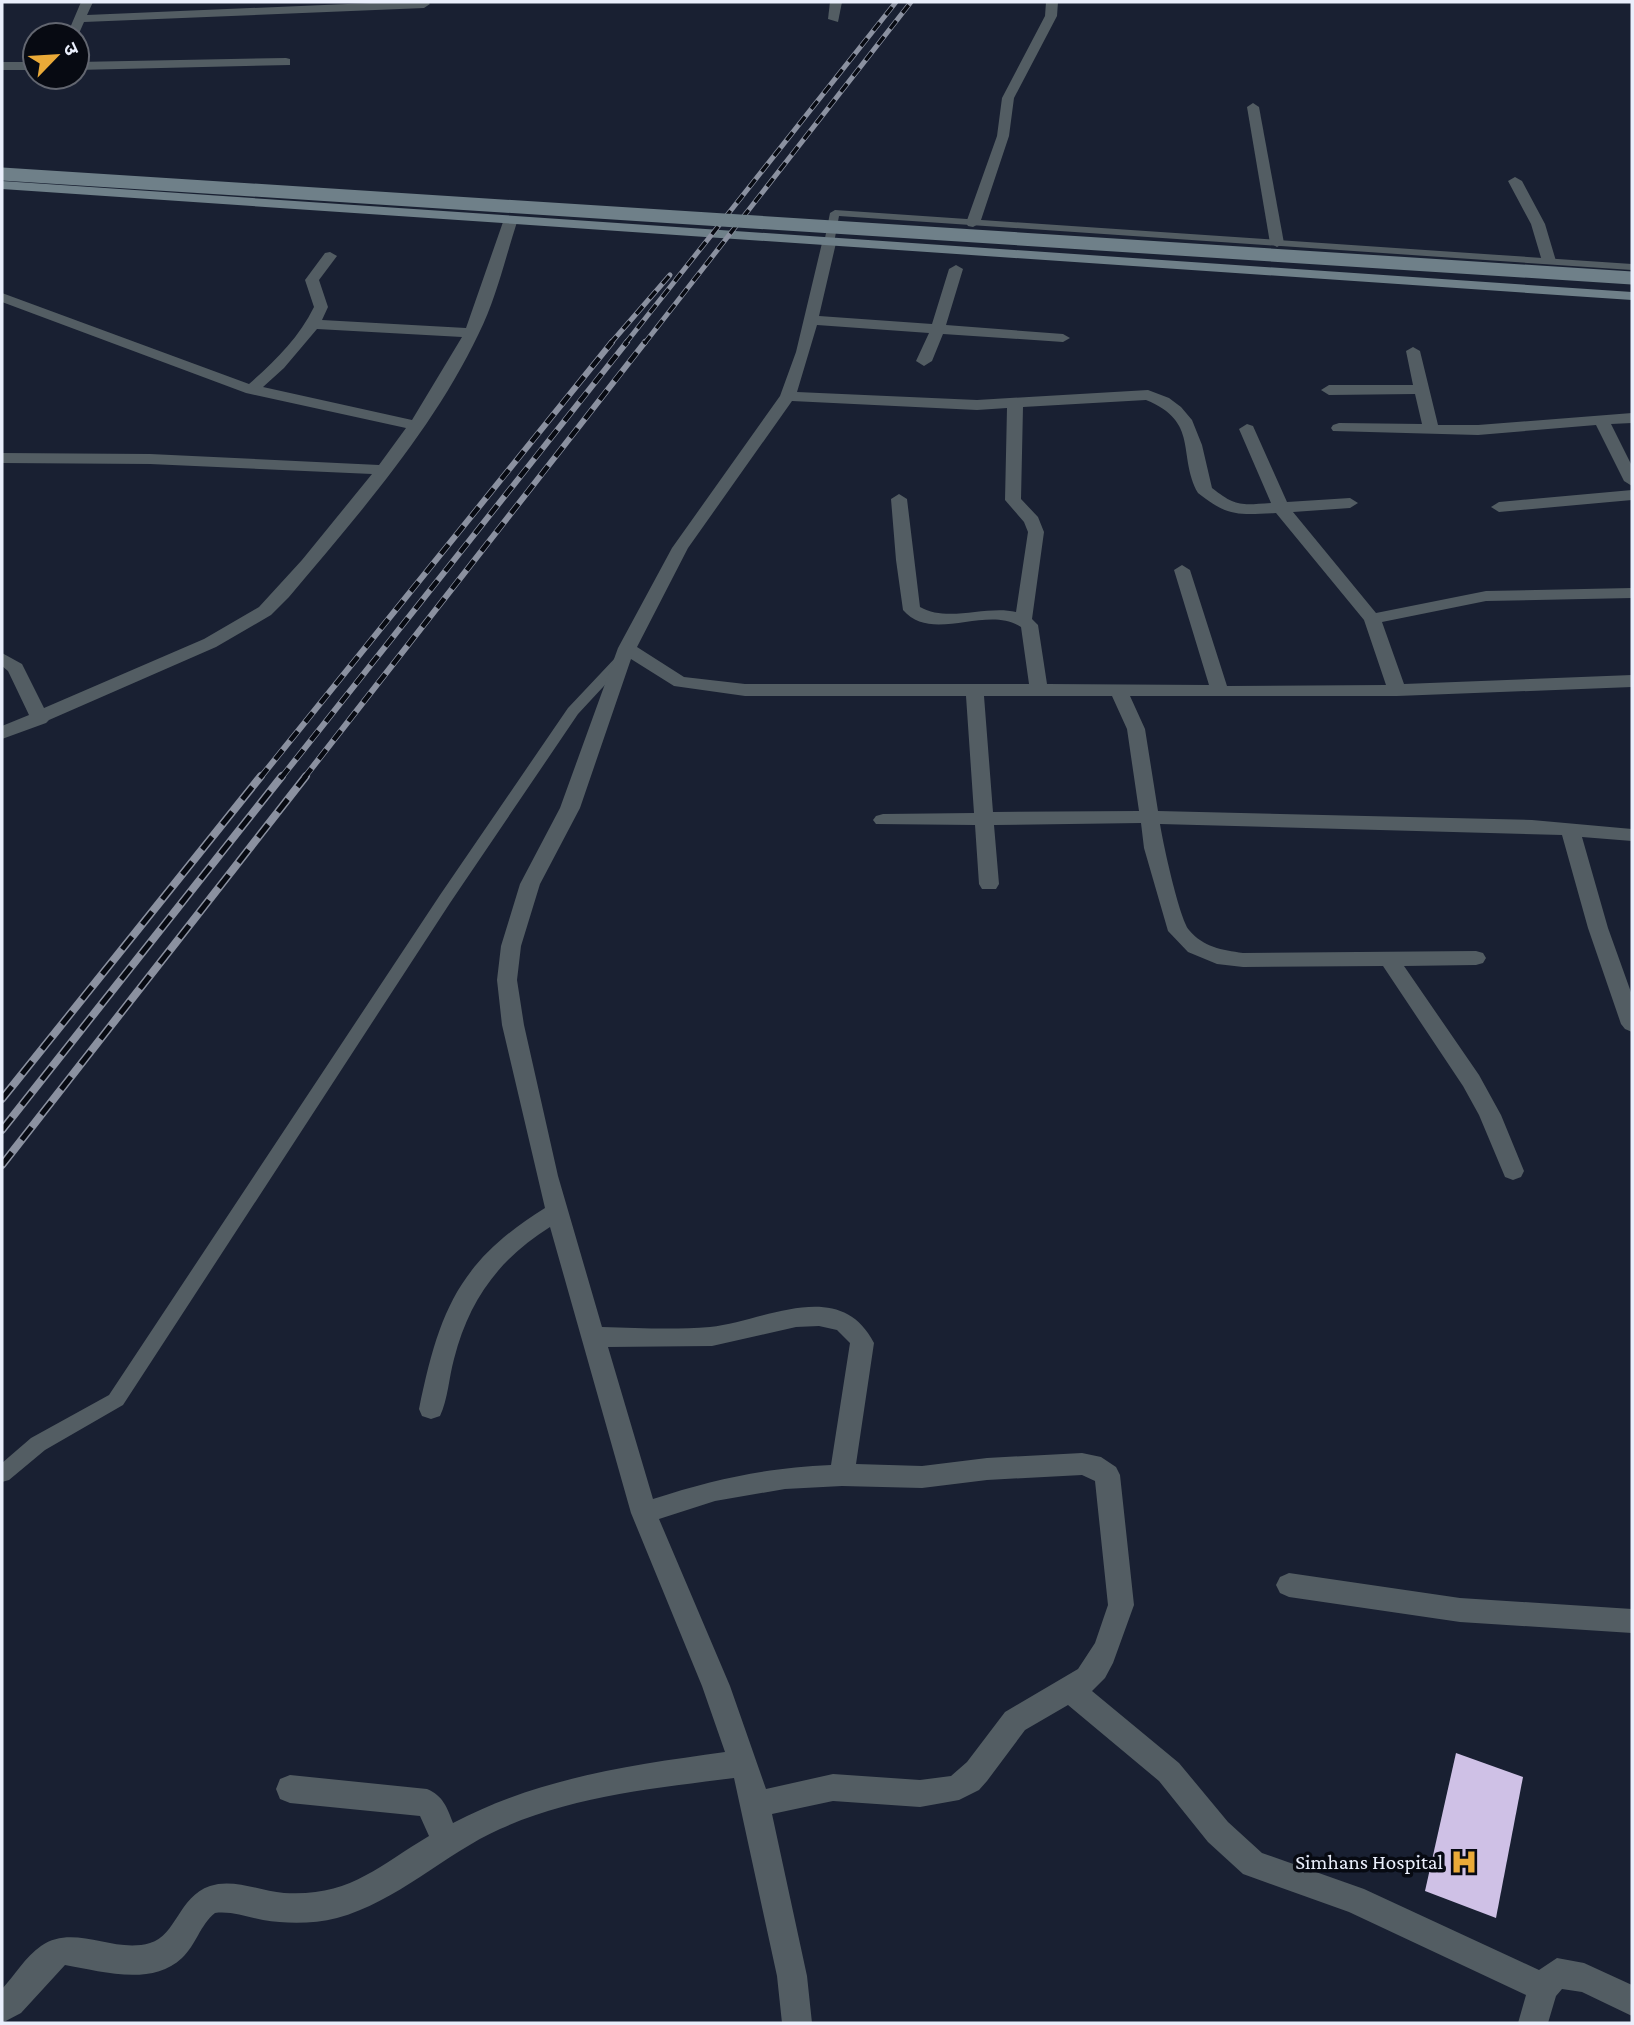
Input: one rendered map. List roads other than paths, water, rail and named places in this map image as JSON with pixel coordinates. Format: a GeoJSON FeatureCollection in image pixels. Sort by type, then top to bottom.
{"type":"FeatureCollection","features":[{"type":"Feature","properties":{"kind":"street"},"geometry":{"type":"LineString","coordinates":[[87,2],[80,19],[424,4]]}},
{"type":"Feature","properties":{"kind":"street"},"geometry":{"type":"LineString","coordinates":[[834,19],[836,2]]}},
{"type":"Feature","properties":{"kind":"street"},"geometry":{"type":"LineString","coordinates":[[973,223],[1003,136],[1008,98],[1051,16],[1052,2]]}},
{"type":"Feature","properties":{"kind":"street"},"geometry":{"type":"LineString","coordinates":[[91,66],[286,62]]}},
{"type":"Feature","properties":{"kind":"street"},"geometry":{"type":"LineString","coordinates":[[2,66],[21,66]]}},
{"type":"Feature","properties":{"kind":"street"},"geometry":{"type":"LineString","coordinates":[[1253,107],[1277,243]]}},
{"type":"Feature","properties":{"kind":"street"},"geometry":{"type":"LineString","coordinates":[[2,174],[1632,278]]}},
{"type":"Feature","properties":{"kind":"street"},"geometry":{"type":"LineString","coordinates":[[1515,181],[1538,223],[1549,261]]}},
{"type":"Feature","properties":{"kind":"street"},"geometry":{"type":"LineString","coordinates":[[2,185],[510,222],[1632,296]]}},
{"type":"Feature","properties":{"kind":"street"},"geometry":{"type":"LineString","coordinates":[[2,733],[40,719],[210,643],[265,611],[298,576],[415,425],[472,333],[510,222]]}},
{"type":"Feature","properties":{"kind":"street"},"geometry":{"type":"LineString","coordinates":[[797,2023],[792,1976],[756,1805],[716,1686],[644,1513],[557,1212],[513,1025],[507,980],[513,937],[530,884],[570,808],[625,653],[680,548],[788,396],[811,320],[829,243]]}},
{"type":"Feature","properties":{"kind":"street"},"geometry":{"type":"LineString","coordinates":[[251,390],[279,365],[313,324],[321,307],[312,281],[330,256]]}},
{"type":"Feature","properties":{"kind":"street"},"geometry":{"type":"LineString","coordinates":[[924,361],[939,329],[956,269]]}},
{"type":"Feature","properties":{"kind":"street"},"geometry":{"type":"LineString","coordinates":[[2,297],[251,390],[415,425]]}},
{"type":"Feature","properties":{"kind":"street"},"geometry":{"type":"LineString","coordinates":[[811,320],[1063,338]]}},
{"type":"Feature","properties":{"kind":"street"},"geometry":{"type":"LineString","coordinates":[[313,324],[472,333]]}},
{"type":"Feature","properties":{"kind":"street"},"geometry":{"type":"LineString","coordinates":[[1413,351],[1431,430]]}},
{"type":"Feature","properties":{"kind":"street"},"geometry":{"type":"LineString","coordinates":[[1329,390],[1422,389]]}},
{"type":"Feature","properties":{"kind":"street"},"geometry":{"type":"LineString","coordinates":[[788,396],[927,404],[1015,404],[1148,395],[1166,400],[1180,411],[1187,421],[1204,490],[1225,506],[1244,510],[1350,503]]}},
{"type":"Feature","properties":{"kind":"street"},"geometry":{"type":"LineString","coordinates":[[1015,404],[1013,500],[1032,521],[1036,532],[1024,619]]}},
{"type":"Feature","properties":{"kind":"street"},"geometry":{"type":"LineString","coordinates":[[1339,428],[1518,428],[1632,418]]}},
{"type":"Feature","properties":{"kind":"street"},"geometry":{"type":"LineString","coordinates":[[1602,422],[1632,481]]}},
{"type":"Feature","properties":{"kind":"street"},"geometry":{"type":"LineString","coordinates":[[1247,429],[1281,508],[1372,619],[1397,690]]}},
{"type":"Feature","properties":{"kind":"street"},"geometry":{"type":"LineString","coordinates":[[4,463],[149,459],[382,470]]}},
{"type":"Feature","properties":{"kind":"street"},"geometry":{"type":"LineString","coordinates":[[1499,507],[1632,495]]}},
{"type":"Feature","properties":{"kind":"street"},"geometry":{"type":"LineString","coordinates":[[900,499],[904,560],[912,610],[924,617],[1008,615],[1024,619],[1029,625],[1039,688]]}},
{"type":"Feature","properties":{"kind":"street"},"geometry":{"type":"LineString","coordinates":[[1182,570],[1220,692]]}},
{"type":"Feature","properties":{"kind":"street"},"geometry":{"type":"LineString","coordinates":[[1372,619],[1486,596],[1632,593]]}},
{"type":"Feature","properties":{"kind":"street"},"geometry":{"type":"LineString","coordinates":[[625,653],[680,682],[745,690],[1474,690],[1632,681]]}},
{"type":"Feature","properties":{"kind":"street"},"geometry":{"type":"LineString","coordinates":[[2,658],[16,667],[40,719]]}},
{"type":"Feature","properties":{"kind":"street"},"geometry":{"type":"LineString","coordinates":[[974,688],[989,884]]}},
{"type":"Feature","properties":{"kind":"street"},"geometry":{"type":"LineString","coordinates":[[1118,690],[1136,729],[1147,789],[1148,817],[1178,931],[1195,947],[1217,957],[1243,960],[1476,958]]}},
{"type":"Feature","properties":{"kind":"street"},"geometry":{"type":"LineString","coordinates":[[883,821],[1148,817],[1532,826],[1632,835]]}},
{"type":"Feature","properties":{"kind":"street"},"geometry":{"type":"LineString","coordinates":[[1570,830],[1598,928],[1632,1024]]}},
{"type":"Feature","properties":{"kind":"street"},"geometry":{"type":"LineString","coordinates":[[1389,959],[1471,1081],[1490,1115],[1513,1171]]}},
{"type":"Feature","properties":{"kind":"street"},"geometry":{"type":"LineString","coordinates":[[431,1409],[450,1328],[470,1288],[492,1258],[528,1228],[557,1212]]}},
{"type":"Feature","properties":{"kind":"street"},"geometry":{"type":"LineString","coordinates":[[593,1337],[703,1337],[729,1334],[799,1317],[821,1316],[842,1320],[857,1332],[862,1343],[842,1475]]}},
{"type":"Feature","properties":{"kind":"street"},"geometry":{"type":"LineString","coordinates":[[644,1513],[715,1490],[785,1478],[842,1475],[922,1477],[987,1469],[1082,1464],[1101,1468],[1109,1482],[1121,1605],[1116,1626],[1094,1670],[1084,1681],[1014,1722],[968,1783],[922,1793],[846,1787],[817,1789],[756,1805]]}},
{"type":"Feature","properties":{"kind":"street"},"geometry":{"type":"LineString","coordinates":[[1289,1585],[1460,1610],[1632,1621]]}},
{"type":"Feature","properties":{"kind":"street"},"geometry":{"type":"LineString","coordinates":[[1069,1689],[1169,1772],[1218,1832],[1253,1864],[1353,1899],[1543,1987]]}},
{"type":"Feature","properties":{"kind":"street"},"geometry":{"type":"LineString","coordinates":[[2,2009],[17,1998],[41,1965],[53,1954],[64,1950],[139,1960],[154,1958],[177,1944],[199,1908],[212,1900],[240,1901],[272,1907],[336,1904],[361,1896],[446,1842],[501,1814],[550,1798],[640,1777],[744,1763]]}},
{"type":"Feature","properties":{"kind":"street"},"geometry":{"type":"LineString","coordinates":[[290,1789],[427,1803],[434,1811],[446,1842]]}},
{"type":"Feature","properties":{"kind":"street"},"geometry":{"type":"LineString","coordinates":[[1533,2023],[1543,1987],[1557,1973],[1569,1973],[1632,2001]]}},
{"type":"Feature","properties":{"kind":"lane"},"geometry":{"type":"LineString","coordinates":[[829,243],[835,213],[1632,267]]}},
{"type":"Feature","properties":{"kind":"lane"},"geometry":{"type":"LineString","coordinates":[[2,1474],[38,1444],[116,1400],[445,899],[558,733],[573,711],[625,653]]}},
{"type":"Feature","properties":{"kind":"railway"},"geometry":{"type":"LineString","coordinates":[[625,344],[896,2]]}},
{"type":"Feature","properties":{"kind":"railway"},"geometry":{"type":"LineString","coordinates":[[644,344],[911,2]]}},
{"type":"Feature","properties":{"kind":"railway"},"geometry":{"type":"LineString","coordinates":[[610,344],[670,275]]}},
{"type":"Feature","properties":{"kind":"railway"},"geometry":{"type":"LineString","coordinates":[[260,778],[612,342]]}},
{"type":"Feature","properties":{"kind":"railway"},"geometry":{"type":"LineString","coordinates":[[281,778],[627,342]]}},
{"type":"Feature","properties":{"kind":"railway"},"geometry":{"type":"LineString","coordinates":[[304,778],[645,342]]}},
{"type":"Feature","properties":{"kind":"railway"},"geometry":{"type":"LineString","coordinates":[[2,1099],[261,776]]}},
{"type":"Feature","properties":{"kind":"railway"},"geometry":{"type":"LineString","coordinates":[[2,1130],[282,776]]}},
{"type":"Feature","properties":{"kind":"railway"},"geometry":{"type":"LineString","coordinates":[[2,1165],[306,776]]}},
{"type":"Feature","properties":{"kind":"place","name":"Simhans Hospital"},"geometry":{"type":"Point","coordinates":[1464,1862]}}]}
